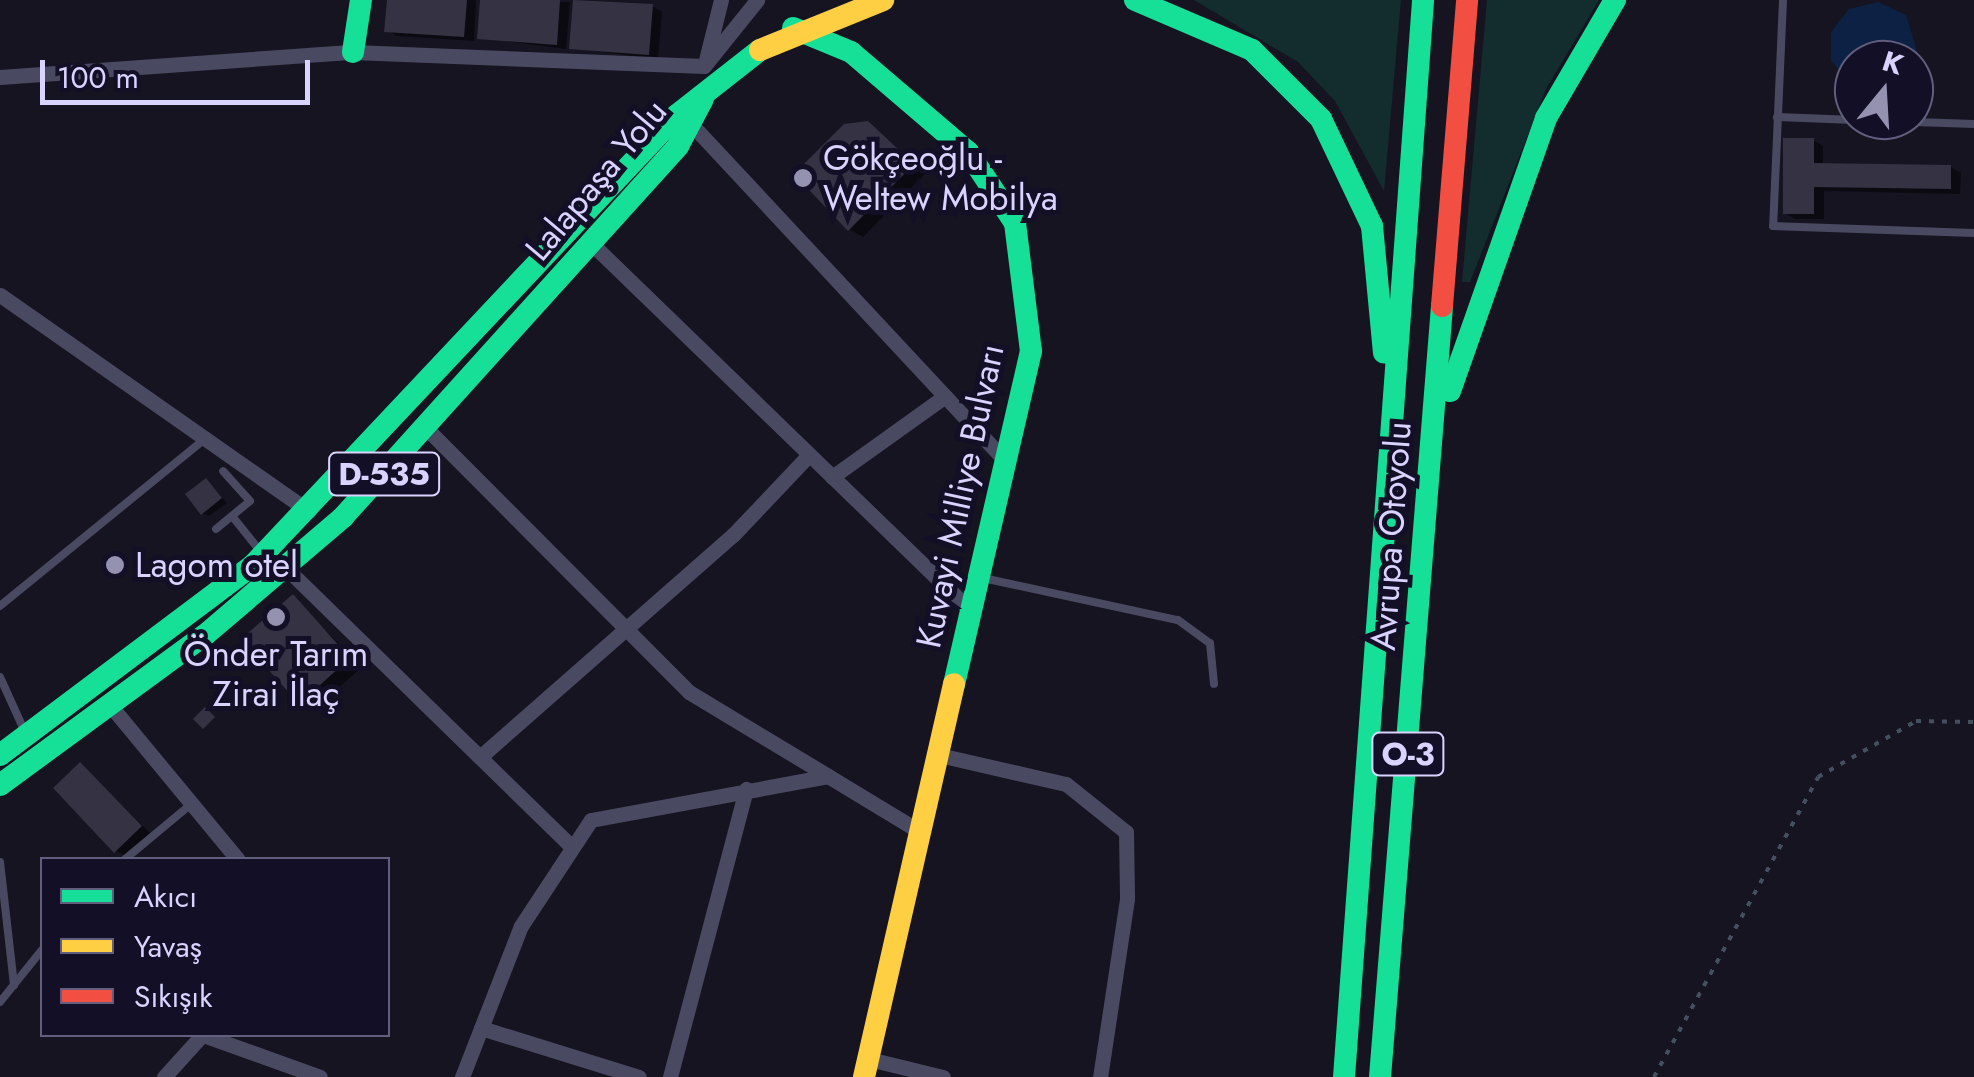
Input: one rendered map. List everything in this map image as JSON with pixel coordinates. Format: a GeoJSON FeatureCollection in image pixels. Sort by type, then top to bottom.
{"type":"FeatureCollection","features":[{"type":"Feature","properties":{"kind":"main road"},"geometry":{"type":"LineString","coordinates":[[353,52],[361,0]]}},
{"type":"Feature","properties":{"kind":"main road","name":"D-535"},"geometry":{"type":"LineString","coordinates":[[707,95],[793,28],[884,0]]}},
{"type":"Feature","properties":{"kind":"main road"},"geometry":{"type":"LineString","coordinates":[[1134,0],[1216,31],[1282,72],[1343,154],[1379,257],[1395,432]]}},
{"type":"Feature","properties":{"kind":"main road","name":"Avrupa Otoyolu"},"geometry":{"type":"LineString","coordinates":[[1344,1077],[1395,432],[1424,0]]}},
{"type":"Feature","properties":{"kind":"main road","name":"Avrupa Otoyolu"},"geometry":{"type":"LineString","coordinates":[[1380,1077],[1467,0]]}},
{"type":"Feature","properties":{"kind":"main road"},"geometry":{"type":"LineString","coordinates":[[1434,431],[1546,118],[1615,0]]}},
{"type":"Feature","properties":{"kind":"main road","name":"Kuvayi Milliye Bulvarı"},"geometry":{"type":"LineString","coordinates":[[793,28],[851,52],[968,152],[1015,223],[1030,289],[1031,351],[866,1068]]}},
{"type":"Feature","properties":{"kind":"main road","name":"Lalapaşa Yolu"},"geometry":{"type":"LineString","coordinates":[[0,784],[287,569],[425,427],[591,244],[693,126],[707,95]]}},
{"type":"Feature","properties":{"kind":"main road","name":"Lalapaşa Yolu"},"geometry":{"type":"LineString","coordinates":[[0,754],[263,555],[309,511],[657,134],[707,95]]}},
{"type":"Feature","properties":{"kind":"street"},"geometry":{"type":"LineString","coordinates":[[707,95],[704,66],[720,0]]}},
{"type":"Feature","properties":{"kind":"street"},"geometry":{"type":"LineString","coordinates":[[704,66],[757,0]]}},
{"type":"Feature","properties":{"kind":"street"},"geometry":{"type":"LineString","coordinates":[[0,77],[353,52],[704,66]]}},
{"type":"Feature","properties":{"kind":"street"},"geometry":{"type":"LineString","coordinates":[[693,126],[1005,461]]}},
{"type":"Feature","properties":{"kind":"street"},"geometry":{"type":"LineString","coordinates":[[591,244],[707,346],[809,456],[971,611]]}},
{"type":"Feature","properties":{"kind":"street"},"geometry":{"type":"LineString","coordinates":[[0,295],[309,511]]}},
{"type":"Feature","properties":{"kind":"street"},"geometry":{"type":"LineString","coordinates":[[832,477],[945,396]]}},
{"type":"Feature","properties":{"kind":"street"},"geometry":{"type":"LineString","coordinates":[[425,427],[632,627],[689,692],[922,833]]}},
{"type":"Feature","properties":{"kind":"street"},"geometry":{"type":"LineString","coordinates":[[480,757],[632,627],[809,456]]}},
{"type":"Feature","properties":{"kind":"street"},"geometry":{"type":"LineString","coordinates":[[287,569],[572,846]]}},
{"type":"Feature","properties":{"kind":"street"},"geometry":{"type":"LineString","coordinates":[[110,705],[236,857]]}},
{"type":"Feature","properties":{"kind":"street"},"geometry":{"type":"LineString","coordinates":[[939,755],[1066,784],[1126,832],[1127,898],[1100,1077]]}},
{"type":"Feature","properties":{"kind":"street"},"geometry":{"type":"LineString","coordinates":[[462,1077],[521,926],[591,820],[828,776]]}},
{"type":"Feature","properties":{"kind":"street"},"geometry":{"type":"LineString","coordinates":[[670,1077],[746,790]]}},
{"type":"Feature","properties":{"kind":"street"},"geometry":{"type":"LineString","coordinates":[[482,1028],[639,1077]]}},
{"type":"Feature","properties":{"kind":"street"},"geometry":{"type":"LineString","coordinates":[[164,1077],[201,1037]]}},
{"type":"Feature","properties":{"kind":"street"},"geometry":{"type":"LineString","coordinates":[[209,1037],[320,1077]]}},
{"type":"Feature","properties":{"kind":"street"},"geometry":{"type":"LineString","coordinates":[[866,1068],[943,1077]]}},
{"type":"Feature","properties":{"kind":"lane"},"geometry":{"type":"LineString","coordinates":[[1782,0],[1772,226],[1974,233]]}},
{"type":"Feature","properties":{"kind":"lane"},"geometry":{"type":"LineString","coordinates":[[1778,117],[1834,119]]}},
{"type":"Feature","properties":{"kind":"lane"},"geometry":{"type":"LineString","coordinates":[[1934,123],[1974,124]]}},
{"type":"Feature","properties":{"kind":"lane"},"geometry":{"type":"LineString","coordinates":[[0,606],[206,438]]}},
{"type":"Feature","properties":{"kind":"lane"},"geometry":{"type":"LineString","coordinates":[[216,529],[250,501],[223,472]]}},
{"type":"Feature","properties":{"kind":"lane"},"geometry":{"type":"LineString","coordinates":[[232,516],[263,555]]}},
{"type":"Feature","properties":{"kind":"lane"},"geometry":{"type":"LineString","coordinates":[[978,578],[1178,620],[1210,643],[1214,684]]}},
{"type":"Feature","properties":{"kind":"lane"},"geometry":{"type":"LineString","coordinates":[[0,676],[26,735]]}},
{"type":"Feature","properties":{"kind":"lane"},"geometry":{"type":"LineString","coordinates":[[128,857],[192,803]]}},
{"type":"Feature","properties":{"kind":"lane"},"geometry":{"type":"LineString","coordinates":[[0,862],[14,985]]}},
{"type":"Feature","properties":{"kind":"lane"},"geometry":{"type":"LineString","coordinates":[[0,1002],[40,952]]}},
{"type":"Feature","properties":{"kind":"path"},"geometry":{"type":"LineString","coordinates":[[1654,1077],[1818,777],[1916,721],[1974,722]]}},
{"type":"Feature","properties":{"kind":"green space"},"geometry":{"type":"Polygon","coordinates":[[[1194,0],[1401,0],[1384,191],[1335,101],[1298,62],[1194,0]]]}},
{"type":"Feature","properties":{"kind":"green space"},"geometry":{"type":"Polygon","coordinates":[[[1487,0],[1599,0],[1546,89],[1470,282],[1462,282],[1487,0]]]}},
{"type":"Feature","properties":{"kind":"water"},"geometry":{"type":"Polygon","coordinates":[[[1878,2],[1906,15],[1914,40],[1834,40],[1834,64],[1831,32],[1849,9],[1878,2]]]}},
{"type":"Feature","properties":{"kind":"building"},"geometry":{"type":"Polygon","coordinates":[[[387,0],[467,0],[464,37],[384,32],[387,0]]]}},
{"type":"Feature","properties":{"kind":"building"},"geometry":{"type":"Polygon","coordinates":[[[480,0],[560,0],[557,45],[477,39],[480,0]]]}},
{"type":"Feature","properties":{"kind":"building"},"geometry":{"type":"Polygon","coordinates":[[[573,0],[653,4],[649,55],[569,49],[573,0]]]}},
{"type":"Feature","properties":{"kind":"building"},"geometry":{"type":"Polygon","coordinates":[[[868,121],[914,164],[848,231],[794,174],[844,124],[868,121]]]}},
{"type":"Feature","properties":{"kind":"building"},"geometry":{"type":"Polygon","coordinates":[[[1783,138],[1814,138],[1814,163],[1951,165],[1951,189],[1814,187],[1814,214],[1783,214],[1783,138]]]}},
{"type":"Feature","properties":{"kind":"building"},"geometry":{"type":"Polygon","coordinates":[[[206,478],[222,498],[201,515],[185,494],[206,478]]]}},
{"type":"Feature","properties":{"kind":"building"},"geometry":{"type":"Polygon","coordinates":[[[293,594],[350,658],[299,704],[241,639],[293,594]]]}},
{"type":"Feature","properties":{"kind":"building"},"geometry":{"type":"Polygon","coordinates":[[[205,707],[215,717],[203,729],[193,719],[205,707]]]}},
{"type":"Feature","properties":{"kind":"building"},"geometry":{"type":"Polygon","coordinates":[[[80,762],[142,826],[114,853],[53,788],[80,762]]]}},
{"type":"Feature","properties":{"kind":"traffic: fast"},"geometry":{"type":"LineString","coordinates":[[353,52],[361,0]]}},
{"type":"Feature","properties":{"kind":"traffic: fast"},"geometry":{"type":"LineString","coordinates":[[1135,0],[1252,50],[1321,119],[1372,226],[1384,352]]}},
{"type":"Feature","properties":{"kind":"traffic: fast"},"geometry":{"type":"LineString","coordinates":[[1344,1077],[1423,0]]}},
{"type":"Feature","properties":{"kind":"traffic: fast"},"geometry":{"type":"LineString","coordinates":[[1450,391],[1546,118],[1615,0]]}},
{"type":"Feature","properties":{"kind":"traffic: fast"},"geometry":{"type":"LineString","coordinates":[[793,28],[851,52],[968,152],[1015,223],[1031,351],[954,684]]}},
{"type":"Feature","properties":{"kind":"traffic: fast"},"geometry":{"type":"LineString","coordinates":[[0,755],[253,565],[677,115],[760,50]]}},
{"type":"Feature","properties":{"kind":"traffic: fast"},"geometry":{"type":"LineString","coordinates":[[0,785],[205,635],[343,517],[678,146],[703,99]]}},
{"type":"Feature","properties":{"kind":"traffic: fast"},"geometry":{"type":"LineString","coordinates":[[1380,1077],[1442,306]]}},
{"type":"Feature","properties":{"kind":"traffic: slow"},"geometry":{"type":"LineString","coordinates":[[760,50],[883,0]]}},
{"type":"Feature","properties":{"kind":"traffic: slow"},"geometry":{"type":"LineString","coordinates":[[864,1077],[954,684]]}},
{"type":"Feature","properties":{"kind":"traffic: jam"},"geometry":{"type":"LineString","coordinates":[[1442,306],[1467,0]]}},
{"type":"Feature","properties":{"kind":"place","name":"Gökçeoğlu - Weltew Mobilya"},"geometry":{"type":"Point","coordinates":[803,178]}},
{"type":"Feature","properties":{"kind":"place","name":"Lagom otel"},"geometry":{"type":"Point","coordinates":[115,565]}},
{"type":"Feature","properties":{"kind":"place","name":"Önder Tarım Zirai İlaç"},"geometry":{"type":"Point","coordinates":[276,617]}}]}
